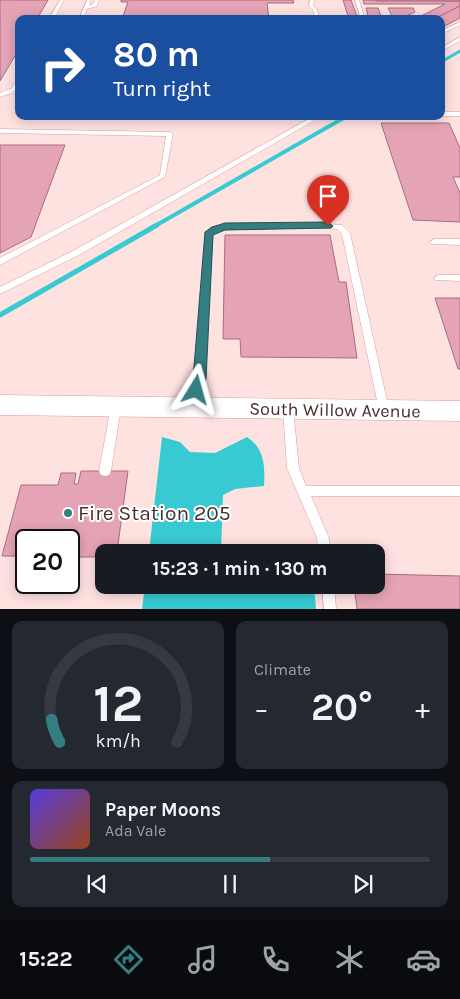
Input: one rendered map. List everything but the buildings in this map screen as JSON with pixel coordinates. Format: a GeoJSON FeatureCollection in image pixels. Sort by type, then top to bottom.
{"type":"FeatureCollection","features":[{"type":"Feature","properties":{"kind":"street","name":"South Willow Avenue"},"geometry":{"type":"LineString","coordinates":[[0,406],[460,411]]}},
{"type":"Feature","properties":{"kind":"lane"},"geometry":{"type":"LineString","coordinates":[[53,15],[62,0]]}},
{"type":"Feature","properties":{"kind":"lane"},"geometry":{"type":"LineString","coordinates":[[84,15],[89,0]]}},
{"type":"Feature","properties":{"kind":"lane"},"geometry":{"type":"LineString","coordinates":[[87,8],[95,5],[97,0]]}},
{"type":"Feature","properties":{"kind":"lane"},"geometry":{"type":"LineString","coordinates":[[314,0],[311,6],[315,9],[316,15]]}},
{"type":"Feature","properties":{"kind":"lane"},"geometry":{"type":"LineString","coordinates":[[357,0],[362,15]]}},
{"type":"Feature","properties":{"kind":"lane"},"geometry":{"type":"LineString","coordinates":[[445,32],[460,23]]}},
{"type":"Feature","properties":{"kind":"lane"},"geometry":{"type":"LineString","coordinates":[[445,48],[460,39]]}},
{"type":"Feature","properties":{"kind":"lane"},"geometry":{"type":"LineString","coordinates":[[0,95],[10,92],[15,85]]}},
{"type":"Feature","properties":{"kind":"lane"},"geometry":{"type":"LineString","coordinates":[[445,114],[460,114]]}},
{"type":"Feature","properties":{"kind":"lane"},"geometry":{"type":"LineString","coordinates":[[0,290],[76,253],[312,120]]}},
{"type":"Feature","properties":{"kind":"lane"},"geometry":{"type":"LineString","coordinates":[[0,131],[170,134],[163,176],[0,262]]}},
{"type":"Feature","properties":{"kind":"lane"},"geometry":{"type":"LineString","coordinates":[[196,408],[208,234],[225,226],[328,226],[339,227],[346,234],[384,410]]}},
{"type":"Feature","properties":{"kind":"lane"},"geometry":{"type":"LineString","coordinates":[[434,242],[460,242]]}},
{"type":"Feature","properties":{"kind":"lane"},"geometry":{"type":"LineString","coordinates":[[438,278],[460,278]]}},
{"type":"Feature","properties":{"kind":"lane"},"geometry":{"type":"LineString","coordinates":[[105,471],[116,407]]}},
{"type":"Feature","properties":{"kind":"lane"},"geometry":{"type":"LineString","coordinates":[[288,409],[293,468],[323,538],[323,544]]}},
{"type":"Feature","properties":{"kind":"lane"},"geometry":{"type":"LineString","coordinates":[[303,491],[460,491]]}},
{"type":"Feature","properties":{"kind":"lane"},"geometry":{"type":"LineString","coordinates":[[329,594],[330,609]]}},
{"type":"Feature","properties":{"kind":"water"},"geometry":{"type":"Polygon","coordinates":[[[162,437],[180,442],[190,452],[215,453],[247,437],[253,442],[263,459],[264,486],[235,489],[223,495],[221,544],[150,544],[162,437]]]}},
{"type":"Feature","properties":{"kind":"water"},"geometry":{"type":"Polygon","coordinates":[[[144,594],[315,594],[316,609],[142,609],[144,594]]]}},
{"type":"Feature","properties":{"kind":"waterway"},"geometry":{"type":"LineString","coordinates":[[445,60],[460,51]]}},
{"type":"Feature","properties":{"kind":"waterway"},"geometry":{"type":"LineString","coordinates":[[155,226],[340,120]]}},
{"type":"Feature","properties":{"kind":"waterway"},"geometry":{"type":"LineString","coordinates":[[0,315],[157,225]]}},
{"type":"Feature","properties":{"kind":"place","name":"Fire Station 205"},"geometry":{"type":"Point","coordinates":[68,513]}},
{"type":"Feature","properties":{"kind":"route"},"geometry":{"type":"LineString","coordinates":[[196,390],[197,382],[200,379],[208,234],[225,226],[328,226]]}}]}
